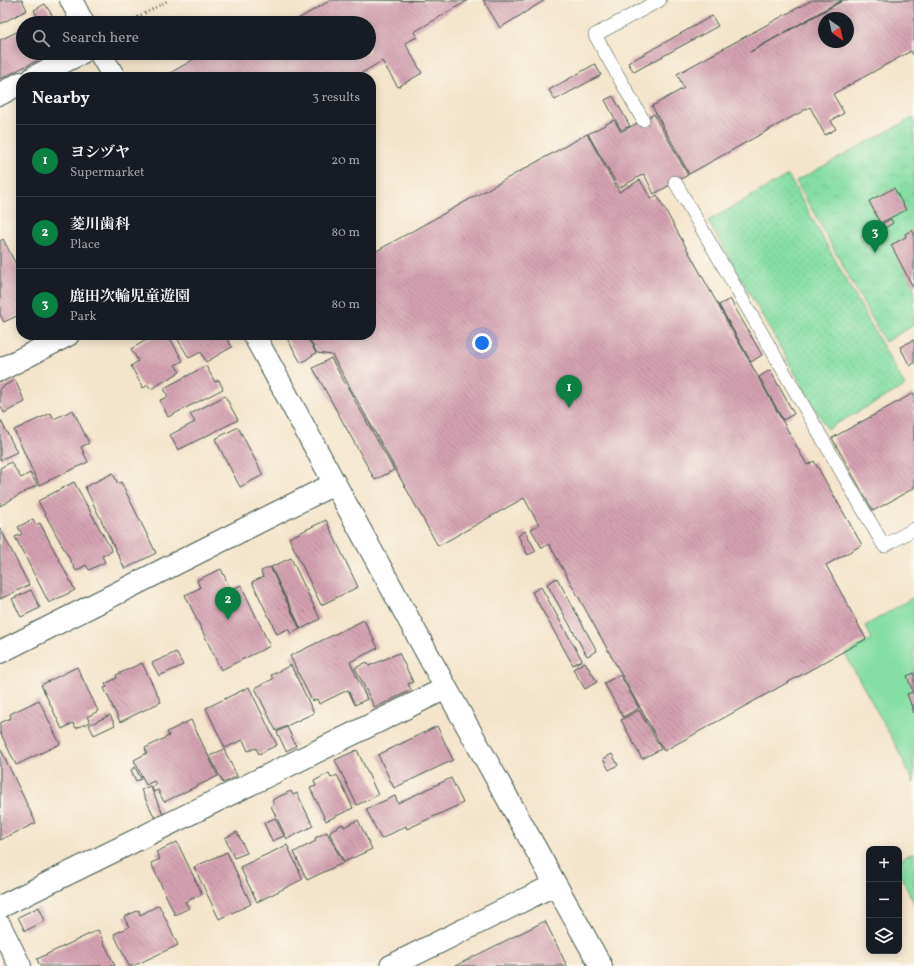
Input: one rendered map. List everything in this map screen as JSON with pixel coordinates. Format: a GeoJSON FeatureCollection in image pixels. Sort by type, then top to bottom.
{"type":"FeatureCollection","features":[{"type":"Feature","properties":{"kind":"street"},"geometry":{"type":"LineString","coordinates":[[71,0],[79,16]]}},
{"type":"Feature","properties":{"kind":"street"},"geometry":{"type":"LineString","coordinates":[[44,72],[67,60]]}},
{"type":"Feature","properties":{"kind":"street"},"geometry":{"type":"LineString","coordinates":[[104,60],[111,72]]}},
{"type":"Feature","properties":{"kind":"street"},"geometry":{"type":"LineString","coordinates":[[0,94],[16,86]]}},
{"type":"Feature","properties":{"kind":"street"},"geometry":{"type":"LineString","coordinates":[[0,370],[58,340]]}},
{"type":"Feature","properties":{"kind":"street"},"geometry":{"type":"LineString","coordinates":[[257,340],[554,885],[601,966]]}},
{"type":"Feature","properties":{"kind":"street"},"geometry":{"type":"LineString","coordinates":[[1,649],[334,484]]}},
{"type":"Feature","properties":{"kind":"street"},"geometry":{"type":"LineString","coordinates":[[0,907],[446,688]]}},
{"type":"Feature","properties":{"kind":"street"},"geometry":{"type":"LineString","coordinates":[[391,966],[554,885]]}},
{"type":"Feature","properties":{"kind":"street"},"geometry":{"type":"LineString","coordinates":[[0,926],[20,966]]}},
{"type":"Feature","properties":{"kind":"lane"},"geometry":{"type":"LineString","coordinates":[[642,120],[595,35],[660,0]]}},
{"type":"Feature","properties":{"kind":"lane"},"geometry":{"type":"LineString","coordinates":[[675,182],[884,546],[914,529]]}},
{"type":"Feature","properties":{"kind":"path"},"geometry":{"type":"LineString","coordinates":[[140,16],[169,0]]}},
{"type":"Feature","properties":{"kind":"green space"},"geometry":{"type":"Polygon","coordinates":[[[914,117],[914,325],[885,342],[796,181],[914,117]]]}},
{"type":"Feature","properties":{"kind":"green space"},"geometry":{"type":"Polygon","coordinates":[[[788,175],[905,386],[827,429],[708,221],[788,175]]]}},
{"type":"Feature","properties":{"kind":"green space"},"geometry":{"type":"Polygon","coordinates":[[[914,597],[914,783],[894,742],[845,654],[872,639],[865,626],[914,597]]]}},
{"type":"Feature","properties":{"kind":"green space"},"geometry":{"type":"Polygon","coordinates":[[[914,852],[914,903],[902,879],[902,858],[914,852]]]}},
{"type":"Feature","properties":{"kind":"building"},"geometry":{"type":"Polygon","coordinates":[[[0,0],[22,0],[27,10],[0,24],[0,0]]]}},
{"type":"Feature","properties":{"kind":"building"},"geometry":{"type":"Polygon","coordinates":[[[331,0],[467,1],[414,32],[417,37],[405,43],[422,73],[398,87],[382,61],[363,72],[172,72],[193,60],[376,60],[376,16],[303,16],[331,0]]]}},
{"type":"Feature","properties":{"kind":"building"},"geometry":{"type":"Polygon","coordinates":[[[483,0],[545,0],[500,28],[483,0]]]}},
{"type":"Feature","properties":{"kind":"building"},"geometry":{"type":"Polygon","coordinates":[[[812,0],[842,0],[821,12],[818,12],[818,14],[750,52],[818,14],[818,48],[854,48],[854,12],[822,12],[844,0],[914,0],[914,56],[911,51],[833,94],[844,113],[831,121],[836,129],[825,135],[810,107],[689,174],[652,106],[684,88],[677,74],[812,0]]]}},
{"type":"Feature","properties":{"kind":"building"},"geometry":{"type":"Polygon","coordinates":[[[45,4],[53,16],[37,16],[34,10],[45,4]]]}},
{"type":"Feature","properties":{"kind":"building"},"geometry":{"type":"Polygon","coordinates":[[[712,16],[718,26],[634,72],[628,63],[712,16]]]}},
{"type":"Feature","properties":{"kind":"building"},"geometry":{"type":"Polygon","coordinates":[[[16,32],[16,60],[38,60],[0,79],[0,40],[16,32]]]}},
{"type":"Feature","properties":{"kind":"building"},"geometry":{"type":"Polygon","coordinates":[[[595,64],[601,75],[555,100],[549,90],[595,64]]]}},
{"type":"Feature","properties":{"kind":"building"},"geometry":{"type":"Polygon","coordinates":[[[613,96],[630,126],[621,130],[605,100],[613,96]]]}},
{"type":"Feature","properties":{"kind":"building"},"geometry":{"type":"Polygon","coordinates":[[[654,114],[688,175],[654,194],[644,174],[619,188],[588,134],[614,120],[621,132],[654,114]]]}},
{"type":"Feature","properties":{"kind":"building"},"geometry":{"type":"Polygon","coordinates":[[[587,134],[619,192],[640,180],[651,199],[657,195],[807,465],[814,461],[862,545],[826,565],[866,639],[664,751],[549,544],[542,548],[531,529],[539,525],[524,498],[438,546],[332,355],[317,353],[310,340],[376,340],[376,251],[587,134]]]}},
{"type":"Feature","properties":{"kind":"building"},"geometry":{"type":"Polygon","coordinates":[[[894,188],[906,210],[880,223],[869,201],[894,188]]]}},
{"type":"Feature","properties":{"kind":"building"},"geometry":{"type":"Polygon","coordinates":[[[891,219],[893,223],[885,228],[883,223],[891,219]]]}},
{"type":"Feature","properties":{"kind":"building"},"geometry":{"type":"Polygon","coordinates":[[[912,230],[914,233],[914,289],[891,245],[906,237],[905,234],[912,230]]]}},
{"type":"Feature","properties":{"kind":"building"},"geometry":{"type":"Polygon","coordinates":[[[3,239],[16,264],[16,316],[4,322],[0,315],[0,241],[3,239]]]}},
{"type":"Feature","properties":{"kind":"building"},"geometry":{"type":"Polygon","coordinates":[[[730,299],[762,355],[751,362],[719,305],[730,299]]]}},
{"type":"Feature","properties":{"kind":"building"},"geometry":{"type":"Polygon","coordinates":[[[146,340],[171,340],[183,361],[175,365],[180,372],[151,389],[148,385],[143,388],[131,366],[138,361],[131,349],[146,340]]]}},
{"type":"Feature","properties":{"kind":"building"},"geometry":{"type":"Polygon","coordinates":[[[178,340],[228,340],[232,347],[206,362],[201,352],[189,358],[178,340]]]}},
{"type":"Feature","properties":{"kind":"building"},"geometry":{"type":"Polygon","coordinates":[[[288,340],[309,340],[316,353],[301,363],[288,340]]]}},
{"type":"Feature","properties":{"kind":"building"},"geometry":{"type":"Polygon","coordinates":[[[914,340],[914,363],[910,366],[900,347],[914,340]]]}},
{"type":"Feature","properties":{"kind":"building"},"geometry":{"type":"Polygon","coordinates":[[[331,358],[394,470],[375,480],[313,368],[331,358]]]}},
{"type":"Feature","properties":{"kind":"building"},"geometry":{"type":"Polygon","coordinates":[[[206,366],[215,382],[219,380],[223,389],[168,417],[160,400],[168,397],[164,388],[206,366]]]}},
{"type":"Feature","properties":{"kind":"building"},"geometry":{"type":"Polygon","coordinates":[[[770,370],[794,414],[783,420],[759,377],[770,370]]]}},
{"type":"Feature","properties":{"kind":"building"},"geometry":{"type":"Polygon","coordinates":[[[15,380],[25,402],[4,413],[0,405],[0,388],[15,380]]]}},
{"type":"Feature","properties":{"kind":"building"},"geometry":{"type":"Polygon","coordinates":[[[914,393],[914,488],[873,511],[832,438],[914,393]]]}},
{"type":"Feature","properties":{"kind":"building"},"geometry":{"type":"Polygon","coordinates":[[[225,396],[238,420],[178,450],[170,435],[195,422],[190,414],[225,396]]]}},
{"type":"Feature","properties":{"kind":"building"},"geometry":{"type":"Polygon","coordinates":[[[73,410],[89,443],[81,447],[88,462],[39,485],[14,430],[51,413],[54,419],[73,410]]]}},
{"type":"Feature","properties":{"kind":"building"},"geometry":{"type":"Polygon","coordinates":[[[0,419],[17,452],[0,460],[0,419]]]}},
{"type":"Feature","properties":{"kind":"building"},"geometry":{"type":"Polygon","coordinates":[[[238,427],[263,475],[240,487],[215,439],[238,427]]]}},
{"type":"Feature","properties":{"kind":"building"},"geometry":{"type":"Polygon","coordinates":[[[11,462],[21,478],[30,473],[37,485],[0,506],[0,468],[11,462]]]}},
{"type":"Feature","properties":{"kind":"building"},"geometry":{"type":"Polygon","coordinates":[[[113,473],[118,484],[121,482],[156,553],[125,569],[85,487],[113,473]]]}},
{"type":"Feature","properties":{"kind":"building"},"geometry":{"type":"Polygon","coordinates":[[[74,482],[112,551],[102,556],[105,562],[89,570],[86,565],[76,571],[38,501],[74,482]]]}},
{"type":"Feature","properties":{"kind":"building"},"geometry":{"type":"Polygon","coordinates":[[[33,519],[36,525],[40,523],[75,590],[49,603],[15,537],[22,534],[18,527],[33,519]]]}},
{"type":"Feature","properties":{"kind":"building"},"geometry":{"type":"Polygon","coordinates":[[[326,520],[358,587],[321,605],[289,538],[326,520]]]}},
{"type":"Feature","properties":{"kind":"building"},"geometry":{"type":"Polygon","coordinates":[[[0,528],[29,585],[0,599],[0,528]]]}},
{"type":"Feature","properties":{"kind":"building"},"geometry":{"type":"Polygon","coordinates":[[[525,531],[536,551],[528,555],[518,536],[525,531]]]}},
{"type":"Feature","properties":{"kind":"building"},"geometry":{"type":"Polygon","coordinates":[[[291,558],[320,619],[301,629],[271,567],[291,558]]]}},
{"type":"Feature","properties":{"kind":"building"},"geometry":{"type":"Polygon","coordinates":[[[270,567],[300,629],[291,634],[288,629],[277,634],[252,582],[263,577],[261,571],[270,567]]]}},
{"type":"Feature","properties":{"kind":"building"},"geometry":{"type":"Polygon","coordinates":[[[221,569],[231,590],[241,585],[270,646],[221,670],[185,595],[200,588],[197,580],[221,569]]]}},
{"type":"Feature","properties":{"kind":"building"},"geometry":{"type":"Polygon","coordinates":[[[557,578],[597,651],[587,656],[547,584],[557,578]]]}},
{"type":"Feature","properties":{"kind":"building"},"geometry":{"type":"Polygon","coordinates":[[[541,587],[582,660],[573,665],[532,592],[541,587]]]}},
{"type":"Feature","properties":{"kind":"building"},"geometry":{"type":"Polygon","coordinates":[[[31,590],[40,608],[21,617],[12,599],[31,590]]]}},
{"type":"Feature","properties":{"kind":"building"},"geometry":{"type":"Polygon","coordinates":[[[364,620],[378,648],[350,662],[367,699],[355,705],[348,690],[319,704],[317,699],[312,701],[290,656],[364,620]]]}},
{"type":"Feature","properties":{"kind":"building"},"geometry":{"type":"Polygon","coordinates":[[[176,652],[183,665],[159,676],[152,663],[176,652]]]}},
{"type":"Feature","properties":{"kind":"building"},"geometry":{"type":"Polygon","coordinates":[[[399,653],[413,682],[408,684],[411,690],[375,708],[355,668],[367,662],[369,666],[399,653]]]}},
{"type":"Feature","properties":{"kind":"building"},"geometry":{"type":"Polygon","coordinates":[[[585,662],[597,682],[585,689],[573,669],[585,662]]]}},
{"type":"Feature","properties":{"kind":"building"},"geometry":{"type":"Polygon","coordinates":[[[142,663],[161,702],[120,722],[104,688],[107,687],[105,684],[117,678],[116,675],[142,663]]]}},
{"type":"Feature","properties":{"kind":"building"},"geometry":{"type":"Polygon","coordinates":[[[291,665],[314,713],[276,731],[255,688],[273,679],[271,675],[291,665]]]}},
{"type":"Feature","properties":{"kind":"building"},"geometry":{"type":"Polygon","coordinates":[[[77,667],[98,711],[87,717],[90,722],[76,728],[73,723],[62,729],[41,685],[77,667]]]}},
{"type":"Feature","properties":{"kind":"building"},"geometry":{"type":"Polygon","coordinates":[[[914,673],[914,713],[907,694],[913,692],[907,676],[914,673]]]}},
{"type":"Feature","properties":{"kind":"building"},"geometry":{"type":"Polygon","coordinates":[[[620,675],[639,708],[623,717],[604,683],[620,675]]]}},
{"type":"Feature","properties":{"kind":"building"},"geometry":{"type":"Polygon","coordinates":[[[249,687],[277,745],[259,754],[256,748],[248,751],[243,740],[225,748],[206,708],[249,687]]]}},
{"type":"Feature","properties":{"kind":"building"},"geometry":{"type":"Polygon","coordinates":[[[39,700],[60,744],[16,765],[0,732],[0,723],[11,718],[10,714],[39,700]]]}},
{"type":"Feature","properties":{"kind":"building"},"geometry":{"type":"Polygon","coordinates":[[[639,710],[661,749],[642,759],[621,720],[639,710]]]}},
{"type":"Feature","properties":{"kind":"building"},"geometry":{"type":"Polygon","coordinates":[[[110,715],[115,725],[94,735],[89,725],[110,715]]]}},
{"type":"Feature","properties":{"kind":"building"},"geometry":{"type":"Polygon","coordinates":[[[191,720],[218,776],[164,802],[158,790],[154,792],[152,787],[156,785],[154,781],[146,785],[134,760],[147,753],[145,748],[169,736],[167,732],[191,720]]]}},
{"type":"Feature","properties":{"kind":"building"},"geometry":{"type":"Polygon","coordinates":[[[437,726],[453,760],[394,788],[378,755],[437,726]]]}},
{"type":"Feature","properties":{"kind":"building"},"geometry":{"type":"Polygon","coordinates":[[[287,727],[296,746],[286,751],[277,732],[287,727]]]}},
{"type":"Feature","properties":{"kind":"building"},"geometry":{"type":"Polygon","coordinates":[[[0,748],[36,823],[0,840],[0,748]]]}},
{"type":"Feature","properties":{"kind":"building"},"geometry":{"type":"Polygon","coordinates":[[[224,749],[237,776],[223,783],[210,756],[224,749]]]}},
{"type":"Feature","properties":{"kind":"building"},"geometry":{"type":"Polygon","coordinates":[[[357,750],[378,795],[357,805],[335,760],[357,750]]]}},
{"type":"Feature","properties":{"kind":"building"},"geometry":{"type":"Polygon","coordinates":[[[612,754],[618,765],[609,770],[603,759],[612,754]]]}},
{"type":"Feature","properties":{"kind":"building"},"geometry":{"type":"Polygon","coordinates":[[[135,767],[141,779],[136,781],[131,770],[135,767]]]}},
{"type":"Feature","properties":{"kind":"building"},"geometry":{"type":"Polygon","coordinates":[[[329,773],[331,778],[337,775],[353,808],[326,821],[310,788],[316,786],[314,781],[329,773]]]}},
{"type":"Feature","properties":{"kind":"building"},"geometry":{"type":"Polygon","coordinates":[[[451,778],[463,803],[407,829],[406,826],[381,839],[366,809],[395,796],[398,803],[451,778]]]}},
{"type":"Feature","properties":{"kind":"building"},"geometry":{"type":"Polygon","coordinates":[[[150,786],[163,814],[155,818],[141,790],[150,786]]]}},
{"type":"Feature","properties":{"kind":"building"},"geometry":{"type":"Polygon","coordinates":[[[291,791],[293,795],[297,793],[313,826],[287,839],[271,806],[274,804],[272,800],[291,791]]]}},
{"type":"Feature","properties":{"kind":"building"},"geometry":{"type":"Polygon","coordinates":[[[275,818],[284,836],[272,841],[264,823],[275,818]]]}},
{"type":"Feature","properties":{"kind":"building"},"geometry":{"type":"Polygon","coordinates":[[[358,820],[372,849],[344,862],[330,834],[331,830],[343,824],[344,827],[358,820]]]}},
{"type":"Feature","properties":{"kind":"building"},"geometry":{"type":"Polygon","coordinates":[[[237,832],[247,853],[234,858],[225,838],[237,832]]]}},
{"type":"Feature","properties":{"kind":"building"},"geometry":{"type":"Polygon","coordinates":[[[327,832],[343,863],[307,880],[294,852],[316,841],[315,838],[327,832]]]}},
{"type":"Feature","properties":{"kind":"building"},"geometry":{"type":"Polygon","coordinates":[[[177,842],[202,894],[185,902],[189,908],[175,915],[151,863],[160,859],[156,852],[177,842]]]}},
{"type":"Feature","properties":{"kind":"building"},"geometry":{"type":"Polygon","coordinates":[[[287,845],[303,879],[257,902],[240,867],[287,845]]]}},
{"type":"Feature","properties":{"kind":"building"},"geometry":{"type":"Polygon","coordinates":[[[227,852],[251,904],[219,919],[194,867],[227,852]]]}},
{"type":"Feature","properties":{"kind":"building"},"geometry":{"type":"Polygon","coordinates":[[[159,905],[178,945],[133,966],[129,966],[114,934],[129,927],[124,917],[139,910],[140,915],[159,905]]]}},
{"type":"Feature","properties":{"kind":"building"},"geometry":{"type":"Polygon","coordinates":[[[39,907],[45,921],[25,931],[18,917],[39,907]]]}},
{"type":"Feature","properties":{"kind":"building"},"geometry":{"type":"Polygon","coordinates":[[[545,921],[567,966],[455,966],[545,921]]]}},
{"type":"Feature","properties":{"kind":"building"},"geometry":{"type":"Polygon","coordinates":[[[98,930],[115,966],[40,966],[37,959],[98,930]]]}},
{"type":"Feature","properties":{"kind":"place","name":"鹿田次輪児童遊園"},"geometry":{"type":"Point","coordinates":[875,253]}},
{"type":"Feature","properties":{"kind":"place","name":"ヨシヅヤ"},"geometry":{"type":"Point","coordinates":[569,408]}},
{"type":"Feature","properties":{"kind":"place","name":"菱川歯科"},"geometry":{"type":"Point","coordinates":[228,620]}}]}
